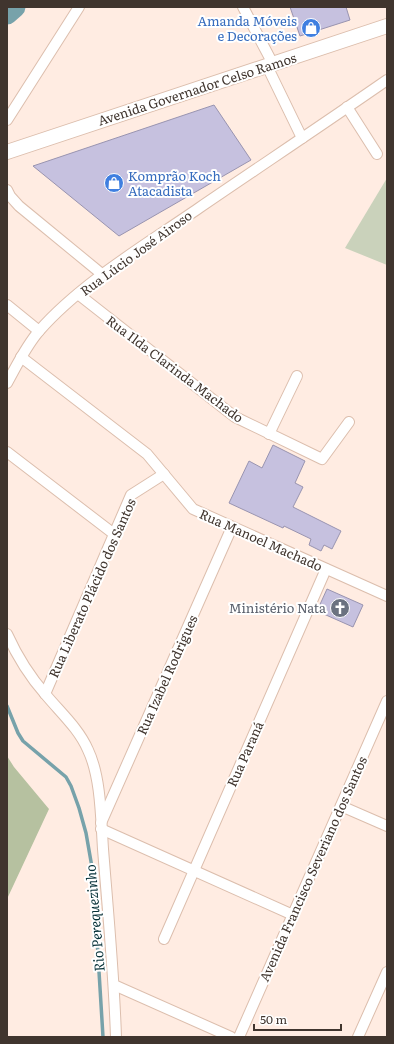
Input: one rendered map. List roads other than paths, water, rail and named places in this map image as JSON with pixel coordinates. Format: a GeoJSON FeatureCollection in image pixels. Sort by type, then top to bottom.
{"type":"FeatureCollection","features":[{"type":"Feature","properties":{"kind":"main road","name":"Avenida Governador Celso Ramos"},"geometry":{"type":"LineString","coordinates":[[7,152],[387,26]]}},
{"type":"Feature","properties":{"kind":"street"},"geometry":{"type":"LineString","coordinates":[[7,120],[79,7]]}},
{"type":"Feature","properties":{"kind":"street"},"geometry":{"type":"LineString","coordinates":[[243,7],[302,138]]}},
{"type":"Feature","properties":{"kind":"street","name":"Rua Lúcio José Airoso"},"geometry":{"type":"LineString","coordinates":[[7,382],[21,357],[39,331],[78,294],[103,275],[387,80]]}},
{"type":"Feature","properties":{"kind":"street"},"geometry":{"type":"LineString","coordinates":[[347,107],[378,154]]}},
{"type":"Feature","properties":{"kind":"street"},"geometry":{"type":"LineString","coordinates":[[7,190],[19,206],[103,275]]}},
{"type":"Feature","properties":{"kind":"street","name":"Rua Ilda Clarinda Machado"},"geometry":{"type":"LineString","coordinates":[[78,294],[235,417],[269,434],[322,459],[349,422]]}},
{"type":"Feature","properties":{"kind":"street"},"geometry":{"type":"LineString","coordinates":[[7,305],[39,331]]}},
{"type":"Feature","properties":{"kind":"street","name":"Rua Manoel Machado"},"geometry":{"type":"LineString","coordinates":[[21,357],[147,454],[194,509],[387,596]]}},
{"type":"Feature","properties":{"kind":"street"},"geometry":{"type":"LineString","coordinates":[[269,434],[296,376]]}},
{"type":"Feature","properties":{"kind":"street"},"geometry":{"type":"LineString","coordinates":[[7,452],[114,534]]}},
{"type":"Feature","properties":{"kind":"street","name":"Rua Liberato Plácido dos Santos"},"geometry":{"type":"LineString","coordinates":[[45,694],[131,495],[164,474]]}},
{"type":"Feature","properties":{"kind":"street","name":"Rua Izabel Rodrigues"},"geometry":{"type":"LineString","coordinates":[[101,826],[232,526]]}},
{"type":"Feature","properties":{"kind":"street","name":"Rua Paraná"},"geometry":{"type":"LineString","coordinates":[[164,940],[326,569]]}},
{"type":"Feature","properties":{"kind":"street"},"geometry":{"type":"LineString","coordinates":[[7,634],[32,678],[81,737],[89,751],[94,768],[97,781],[101,826],[114,985],[116,1037]]}},
{"type":"Feature","properties":{"kind":"street","name":"Avenida Francisco Severiano dos Santos"},"geometry":{"type":"LineString","coordinates":[[239,1037],[387,701]]}},
{"type":"Feature","properties":{"kind":"street"},"geometry":{"type":"LineString","coordinates":[[341,806],[387,826]]}},
{"type":"Feature","properties":{"kind":"street"},"geometry":{"type":"LineString","coordinates":[[101,826],[194,871],[293,915]]}},
{"type":"Feature","properties":{"kind":"street"},"geometry":{"type":"LineString","coordinates":[[358,1037],[387,972]]}},
{"type":"Feature","properties":{"kind":"street"},"geometry":{"type":"LineString","coordinates":[[114,985],[232,1037]]}},
{"type":"Feature","properties":{"kind":"waterway","name":"Rio Perequezinho"},"geometry":{"type":"LineString","coordinates":[[7,14],[15,7]]}},
{"type":"Feature","properties":{"kind":"waterway","name":"Rio Perequezinho"},"geometry":{"type":"LineString","coordinates":[[7,706],[18,733],[23,741],[66,777],[79,808],[86,833],[93,873],[103,1037]]}},
{"type":"Feature","properties":{"kind":"place","name":"Amanda Móveis e Decorações"},"geometry":{"type":"Point","coordinates":[311,28]}},
{"type":"Feature","properties":{"kind":"place","name":"Komprão Koch Atacadista"},"geometry":{"type":"Point","coordinates":[114,183]}},
{"type":"Feature","properties":{"kind":"place","name":"Ministério Nata"},"geometry":{"type":"Point","coordinates":[340,608]}}]}
